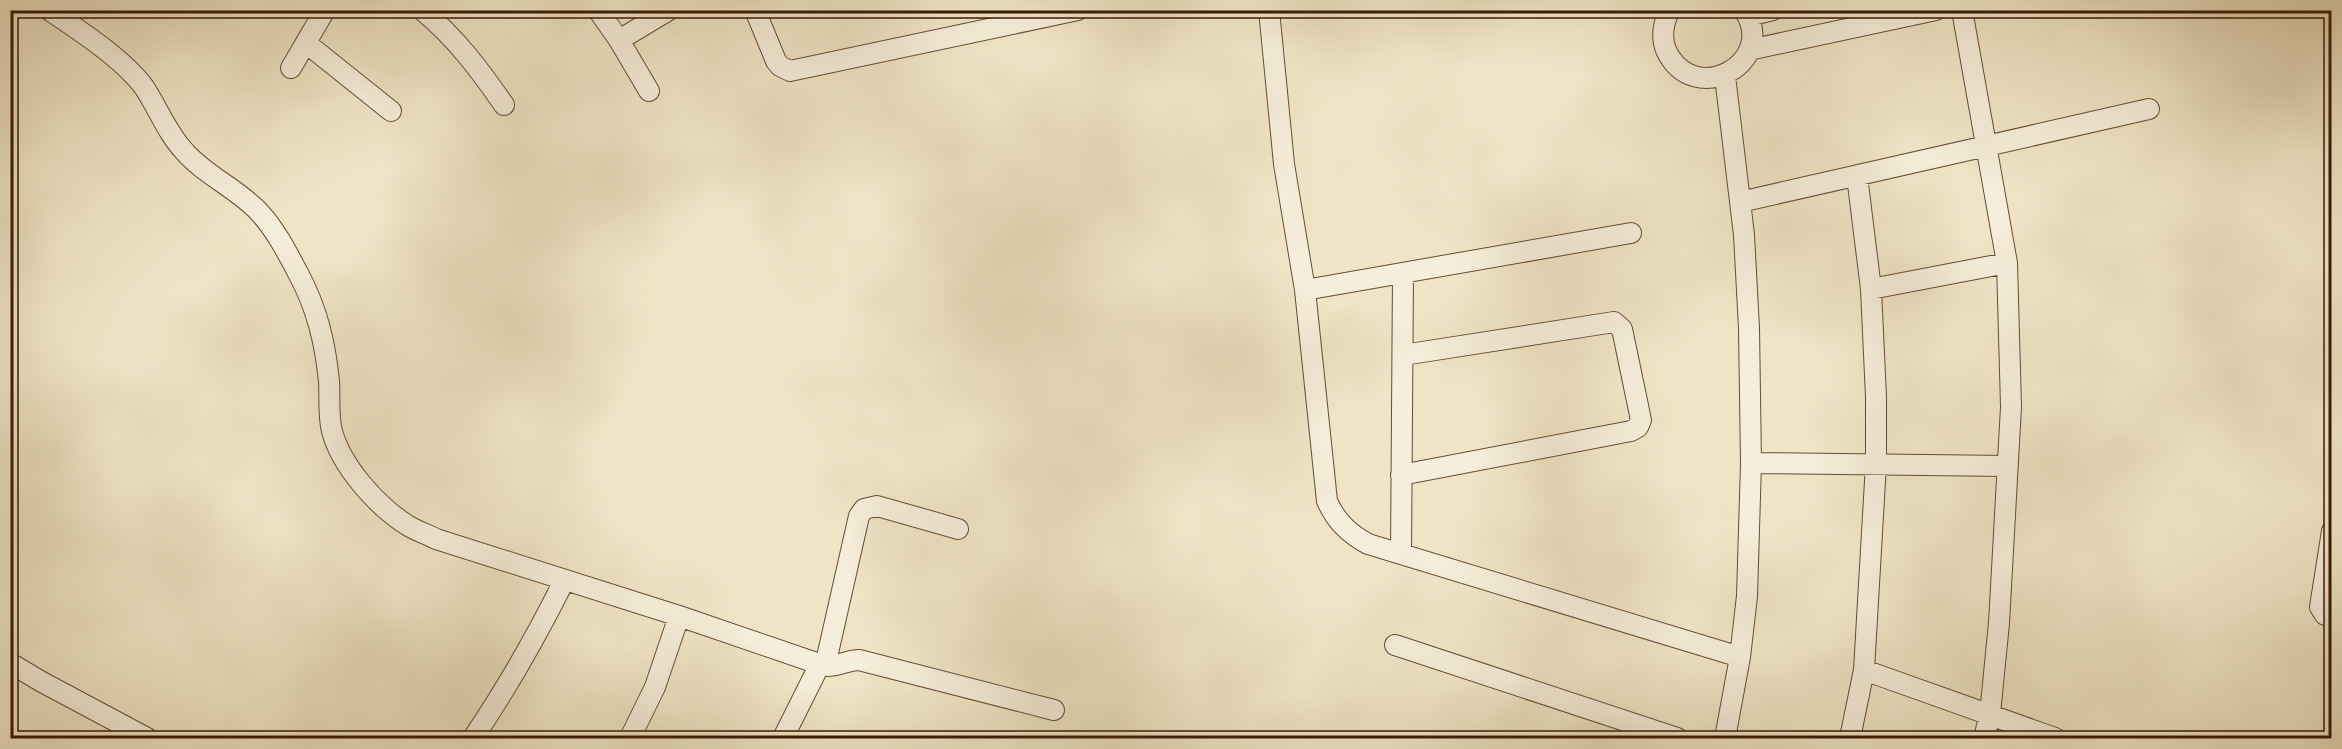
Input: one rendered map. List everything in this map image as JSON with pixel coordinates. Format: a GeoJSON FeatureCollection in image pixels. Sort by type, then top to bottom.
{"type":"FeatureCollection","features":[{"type":"Feature","properties":{"kind":"street"},"geometry":{"type":"LineString","coordinates":[[49,10],[134,75],[174,140],[186,154],[258,211],[270,226],[300,275],[315,307],[327,356],[332,429],[339,450],[354,474],[378,501],[407,525],[436,539],[680,616],[823,665],[837,666],[859,660],[1054,710]]}},
{"type":"Feature","properties":{"kind":"street"},"geometry":{"type":"LineString","coordinates":[[291,68],[325,10]]}},
{"type":"Feature","properties":{"kind":"street"},"geometry":{"type":"LineString","coordinates":[[422,10],[474,64],[504,105]]}},
{"type":"Feature","properties":{"kind":"street"},"geometry":{"type":"LineString","coordinates":[[598,10],[619,40],[649,92]]}},
{"type":"Feature","properties":{"kind":"street"},"geometry":{"type":"LineString","coordinates":[[619,40],[669,10]]}},
{"type":"Feature","properties":{"kind":"street"},"geometry":{"type":"LineString","coordinates":[[755,10],[776,61],[780,66],[790,70],[1028,15],[1078,10]]}},
{"type":"Feature","properties":{"kind":"street"},"geometry":{"type":"LineString","coordinates":[[1269,10],[1284,164],[1305,290],[1327,501],[1338,521],[1368,544],[1740,657]]}},
{"type":"Feature","properties":{"kind":"street"},"geometry":{"type":"LineString","coordinates":[[1670,10],[1663,30],[1664,45],[1670,59],[1681,70],[1695,77],[1710,79],[1725,76],[1739,65],[1749,50],[1752,27],[1746,13],[1773,10]]}},
{"type":"Feature","properties":{"kind":"street"},"geometry":{"type":"LineString","coordinates":[[1749,50],[1936,10]]}},
{"type":"Feature","properties":{"kind":"street"},"geometry":{"type":"LineString","coordinates":[[1962,10],[2007,263],[2011,407],[2000,612],[1990,714],[1984,738]]}},
{"type":"Feature","properties":{"kind":"street"},"geometry":{"type":"LineString","coordinates":[[306,43],[391,111]]}},
{"type":"Feature","properties":{"kind":"street"},"geometry":{"type":"LineString","coordinates":[[1725,76],[1740,201],[1749,328],[1751,463],[1747,597],[1740,657],[1725,738]]}},
{"type":"Feature","properties":{"kind":"street"},"geometry":{"type":"LineString","coordinates":[[1740,201],[2149,109]]}},
{"type":"Feature","properties":{"kind":"street"},"geometry":{"type":"LineString","coordinates":[[1850,738],[1864,670],[1876,464],[1876,397],[1871,289],[1857,176]]}},
{"type":"Feature","properties":{"kind":"street"},"geometry":{"type":"LineString","coordinates":[[1305,290],[1630,233]]}},
{"type":"Feature","properties":{"kind":"street"},"geometry":{"type":"LineString","coordinates":[[1871,289],[2007,263]]}},
{"type":"Feature","properties":{"kind":"street"},"geometry":{"type":"LineString","coordinates":[[1401,554],[1403,273]]}},
{"type":"Feature","properties":{"kind":"street"},"geometry":{"type":"LineString","coordinates":[[1401,475],[1630,431],[1638,427],[1641,420],[1623,329],[1614,322],[1403,355]]}},
{"type":"Feature","properties":{"kind":"street"},"geometry":{"type":"LineString","coordinates":[[1751,463],[2007,466]]}},
{"type":"Feature","properties":{"kind":"street"},"geometry":{"type":"LineString","coordinates":[[783,738],[823,665],[860,516],[864,509],[877,506],[958,529]]}},
{"type":"Feature","properties":{"kind":"street"},"geometry":{"type":"LineString","coordinates":[[2331,531],[2320,602],[2322,612],[2331,617]]}},
{"type":"Feature","properties":{"kind":"street"},"geometry":{"type":"LineString","coordinates":[[474,738],[507,687],[564,580]]}},
{"type":"Feature","properties":{"kind":"street"},"geometry":{"type":"LineString","coordinates":[[630,738],[655,687],[680,616]]}},
{"type":"Feature","properties":{"kind":"street"},"geometry":{"type":"LineString","coordinates":[[1395,645],[1677,738]]}},
{"type":"Feature","properties":{"kind":"street"},"geometry":{"type":"LineString","coordinates":[[10,663],[147,738]]}},
{"type":"Feature","properties":{"kind":"street"},"geometry":{"type":"LineString","coordinates":[[1864,670],[2055,738]]}}]}
